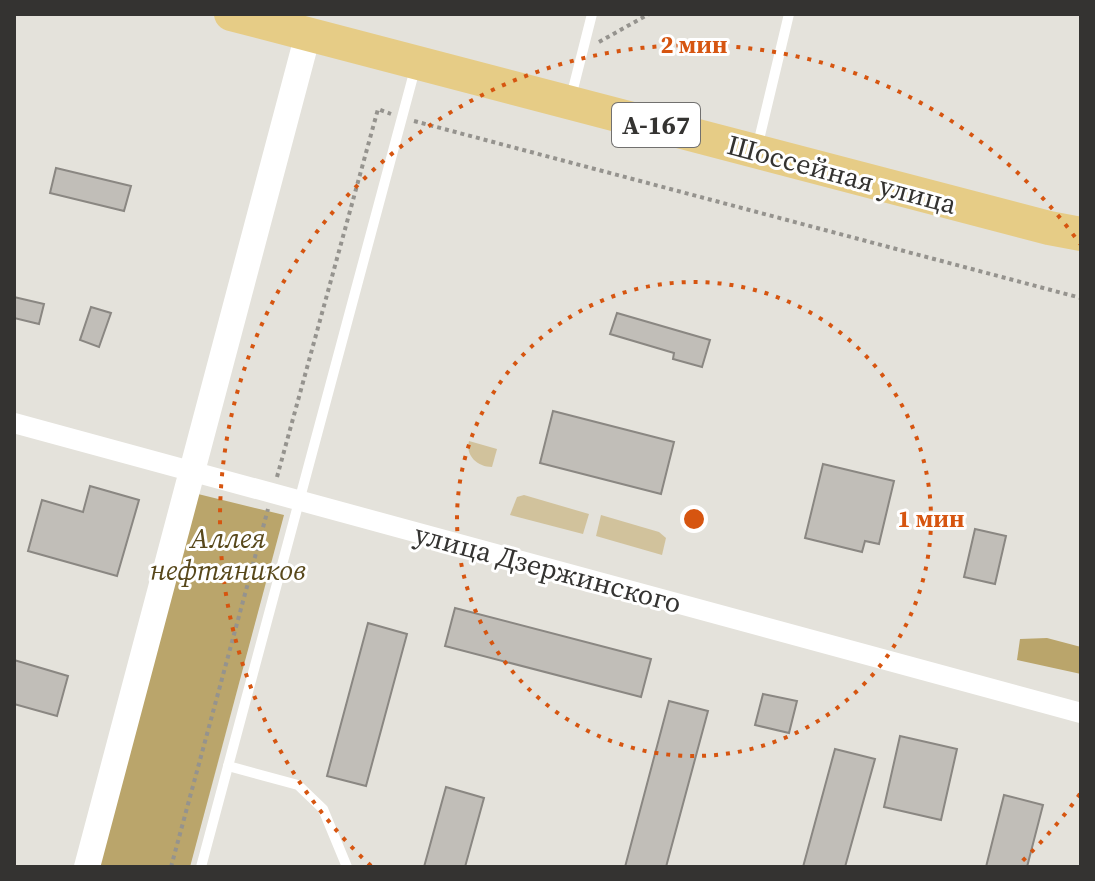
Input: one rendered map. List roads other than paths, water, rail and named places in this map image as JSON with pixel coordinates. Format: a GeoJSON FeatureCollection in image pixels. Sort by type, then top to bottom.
{"type":"FeatureCollection","features":[{"type":"Feature","properties":{"kind":"highway","name":"Шоссейная улица"},"geometry":{"type":"LineString","coordinates":[[231,14],[312,24],[416,62],[1081,234]]}},
{"type":"Feature","properties":{"kind":"street"},"geometry":{"type":"LineString","coordinates":[[87,867],[312,24]]}},
{"type":"Feature","properties":{"kind":"street","name":"улица Дзержинского"},"geometry":{"type":"LineString","coordinates":[[14,423],[1081,713]]}},
{"type":"Feature","properties":{"kind":"lane"},"geometry":{"type":"LineString","coordinates":[[570,103],[592,14]]}},
{"type":"Feature","properties":{"kind":"lane"},"geometry":{"type":"LineString","coordinates":[[756,151],[789,14]]}},
{"type":"Feature","properties":{"kind":"lane"},"geometry":{"type":"LineString","coordinates":[[201,867],[416,62]]}},
{"type":"Feature","properties":{"kind":"lane"},"geometry":{"type":"LineString","coordinates":[[228,766],[298,785],[323,809],[347,867]]}},
{"type":"Feature","properties":{"kind":"park label","name":"Аллея нефтяников"},"geometry":{"type":"Point","coordinates":[228,554]}}]}
